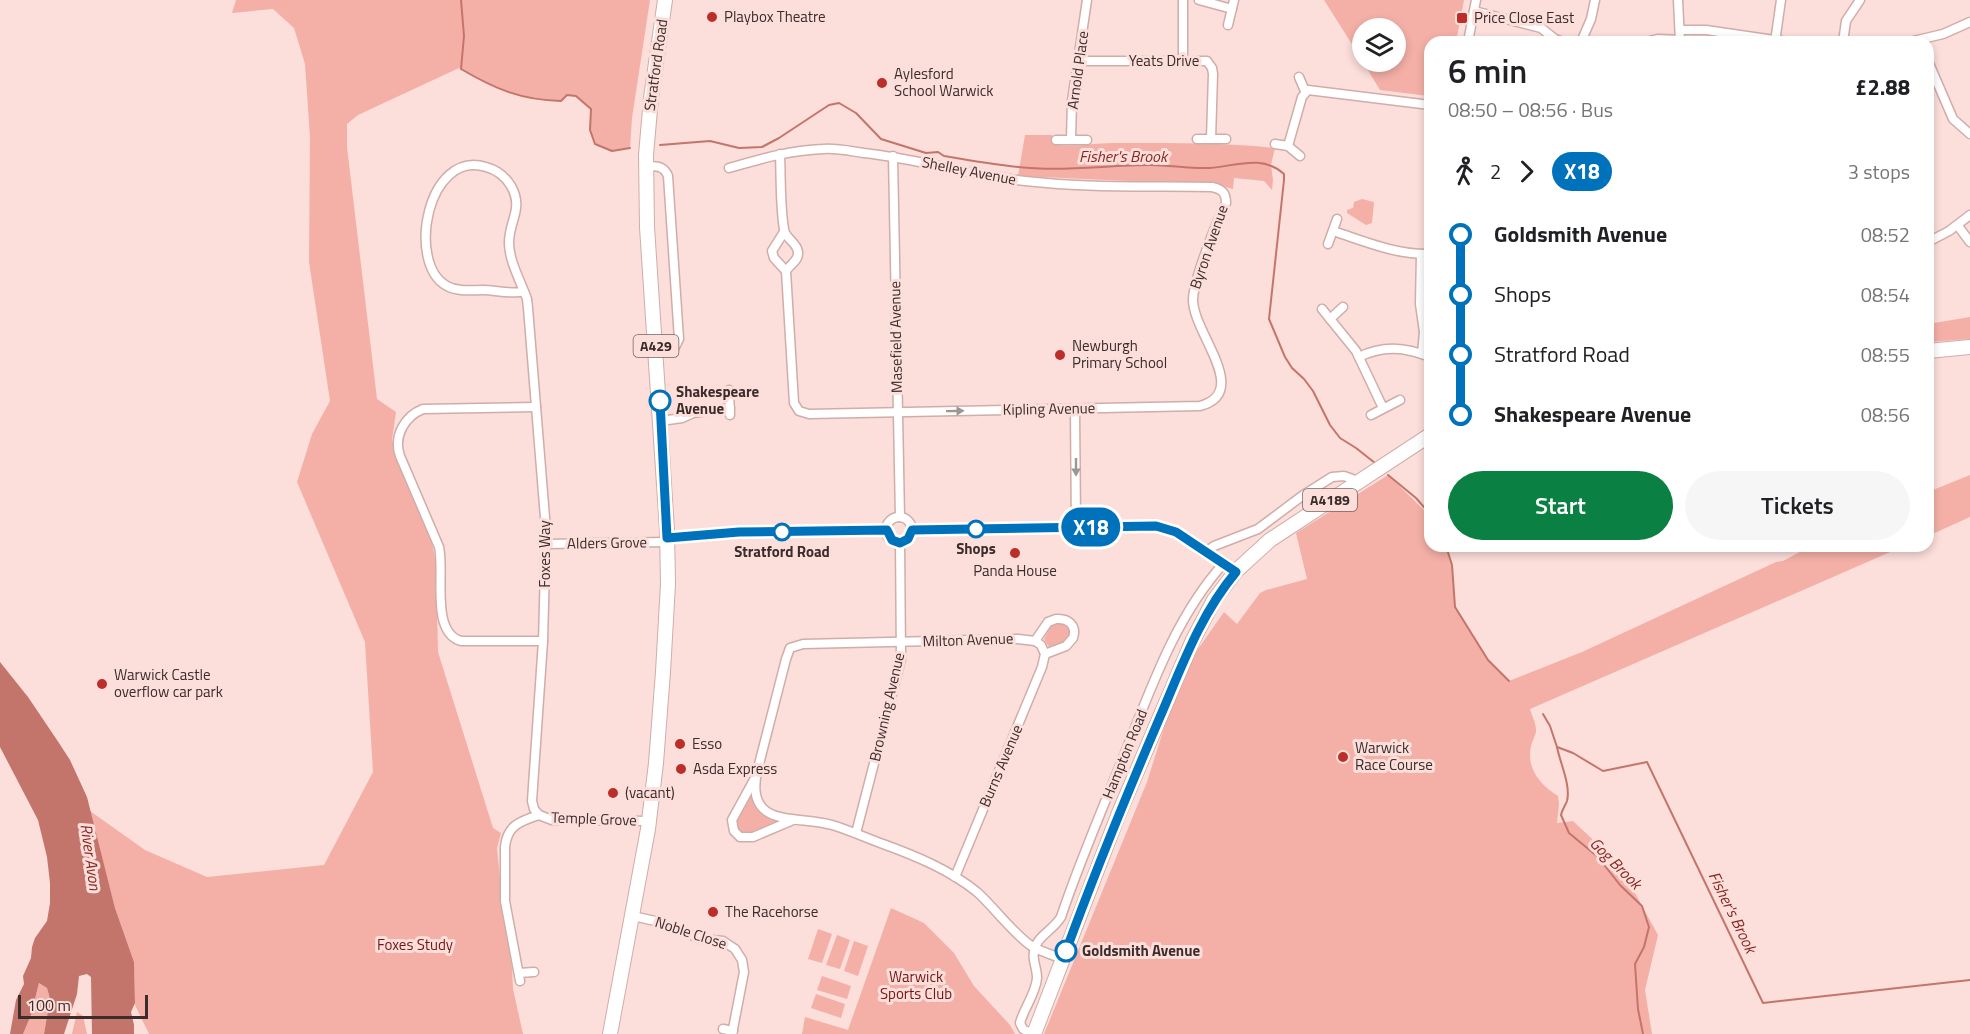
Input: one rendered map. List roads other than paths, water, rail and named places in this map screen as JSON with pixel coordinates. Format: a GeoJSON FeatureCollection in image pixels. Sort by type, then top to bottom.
{"type":"FeatureCollection","features":[{"type":"Feature","properties":{"kind":"main road","name":"Stratford Road"},"geometry":{"type":"LineString","coordinates":[[610,1034],[649,821],[656,763],[668,584],[661,421],[647,227],[646,167],[651,98],[665,0]]}},
{"type":"Feature","properties":{"kind":"main road"},"geometry":{"type":"LineString","coordinates":[[1934,350],[1970,347]]}},
{"type":"Feature","properties":{"kind":"main road","name":"Hampton Road"},"geometry":{"type":"LineString","coordinates":[[1033,1034],[1119,813],[1192,640],[1214,600],[1236,572],[1270,540],[1424,439]]}},
{"type":"Feature","properties":{"kind":"street","name":"Arnold Place"},"geometry":{"type":"LineString","coordinates":[[1071,139],[1072,102],[1088,0]]}},
{"type":"Feature","properties":{"kind":"street"},"geometry":{"type":"LineString","coordinates":[[1183,0],[1183,60]]}},
{"type":"Feature","properties":{"kind":"street"},"geometry":{"type":"LineString","coordinates":[[1199,0],[1233,4],[1228,24]]}},
{"type":"Feature","properties":{"kind":"street"},"geometry":{"type":"LineString","coordinates":[[1469,36],[1476,0]]}},
{"type":"Feature","properties":{"kind":"street"},"geometry":{"type":"LineString","coordinates":[[1584,36],[1591,19],[1595,0]]}},
{"type":"Feature","properties":{"kind":"street"},"geometry":{"type":"LineString","coordinates":[[1678,0],[1680,36]]}},
{"type":"Feature","properties":{"kind":"street"},"geometry":{"type":"LineString","coordinates":[[1776,36],[1781,0]]}},
{"type":"Feature","properties":{"kind":"street"},"geometry":{"type":"LineString","coordinates":[[1844,36],[1846,21],[1860,0]]}},
{"type":"Feature","properties":{"kind":"street"},"geometry":{"type":"LineString","coordinates":[[1474,11],[1541,28],[1552,36]]}},
{"type":"Feature","properties":{"kind":"street"},"geometry":{"type":"LineString","coordinates":[[1934,37],[1970,22]]}},
{"type":"Feature","properties":{"kind":"street"},"geometry":{"type":"LineString","coordinates":[[1680,30],[1706,30],[1744,36]]}},
{"type":"Feature","properties":{"kind":"street","name":"Yeats Drive"},"geometry":{"type":"LineString","coordinates":[[1078,61],[1205,61],[1212,68],[1211,139]]}},
{"type":"Feature","properties":{"kind":"street"},"geometry":{"type":"LineString","coordinates":[[1934,75],[1953,118],[1970,134]]}},
{"type":"Feature","properties":{"kind":"street"},"geometry":{"type":"LineString","coordinates":[[1288,146],[1305,91],[1299,76]]}},
{"type":"Feature","properties":{"kind":"street"},"geometry":{"type":"LineString","coordinates":[[1305,91],[1312,89],[1424,104]]}},
{"type":"Feature","properties":{"kind":"street"},"geometry":{"type":"LineString","coordinates":[[1197,139],[1226,139]]}},
{"type":"Feature","properties":{"kind":"street"},"geometry":{"type":"LineString","coordinates":[[1056,140],[1087,140]]}},
{"type":"Feature","properties":{"kind":"street"},"geometry":{"type":"LineString","coordinates":[[1275,144],[1288,146],[1300,156]]}},
{"type":"Feature","properties":{"kind":"street","name":"Shelley Avenue"},"geometry":{"type":"LineString","coordinates":[[729,168],[780,154],[825,149],[893,156],[1026,182],[1212,187]]}},
{"type":"Feature","properties":{"kind":"street"},"geometry":{"type":"LineString","coordinates":[[780,154],[784,232],[772,251],[776,262],[786,271],[795,261],[798,252],[796,245],[784,232]]}},
{"type":"Feature","properties":{"kind":"street","name":"Masefield Avenue"},"geometry":{"type":"LineString","coordinates":[[893,156],[900,517]]}},
{"type":"Feature","properties":{"kind":"street","name":"Foxes Way"},"geometry":{"type":"LineString","coordinates":[[524,291],[518,293],[499,290],[457,290],[442,283],[436,276],[428,252],[428,222],[435,191],[452,171],[475,165],[488,167],[505,177],[512,188],[517,207],[510,237],[510,248],[524,291],[528,308],[546,544],[543,641],[532,801],[539,815]]}},
{"type":"Feature","properties":{"kind":"street"},"geometry":{"type":"LineString","coordinates":[[646,167],[663,168],[668,176],[678,328],[678,344],[656,355]]}},
{"type":"Feature","properties":{"kind":"street","name":"Byron Avenue"},"geometry":{"type":"LineString","coordinates":[[1200,406],[1216,398],[1221,389],[1222,380],[1222,374],[1196,320],[1193,301],[1197,280],[1226,204],[1224,192],[1212,187]]}},
{"type":"Feature","properties":{"kind":"street"},"geometry":{"type":"LineString","coordinates":[[1934,239],[1958,226],[1970,215]]}},
{"type":"Feature","properties":{"kind":"street"},"geometry":{"type":"LineString","coordinates":[[1328,244],[1337,219]]}},
{"type":"Feature","properties":{"kind":"street"},"geometry":{"type":"LineString","coordinates":[[1958,226],[1970,242]]}},
{"type":"Feature","properties":{"kind":"street"},"geometry":{"type":"LineString","coordinates":[[1333,231],[1391,249],[1424,254]]}},
{"type":"Feature","properties":{"kind":"street"},"geometry":{"type":"LineString","coordinates":[[1424,264],[1420,304],[1424,326]]}},
{"type":"Feature","properties":{"kind":"street","name":"Kipling Avenue"},"geometry":{"type":"LineString","coordinates":[[786,271],[796,408],[799,411],[809,414],[1200,406]]}},
{"type":"Feature","properties":{"kind":"street"},"geometry":{"type":"LineString","coordinates":[[1330,319],[1343,307]]}},
{"type":"Feature","properties":{"kind":"street"},"geometry":{"type":"LineString","coordinates":[[1322,309],[1359,357],[1383,408]]}},
{"type":"Feature","properties":{"kind":"street"},"geometry":{"type":"LineString","coordinates":[[1359,357],[1373,350],[1388,348],[1424,355]]}},
{"type":"Feature","properties":{"kind":"street"},"geometry":{"type":"LineString","coordinates":[[661,421],[682,418],[693,413],[730,412],[729,390]]}},
{"type":"Feature","properties":{"kind":"street"},"geometry":{"type":"LineString","coordinates":[[1371,415],[1400,400]]}},
{"type":"Feature","properties":{"kind":"street"},"geometry":{"type":"LineString","coordinates":[[536,408],[423,409],[415,412],[404,423],[398,446],[400,456],[439,547],[442,562],[442,616],[447,632],[453,638],[461,641],[543,641]]}},
{"type":"Feature","properties":{"kind":"street"},"geometry":{"type":"LineString","coordinates":[[1075,409],[1076,527]]}},
{"type":"Feature","properties":{"kind":"street"},"geometry":{"type":"LineString","coordinates":[[1207,551],[1214,546],[1258,529],[1332,477],[1344,476],[1358,481]]}},
{"type":"Feature","properties":{"kind":"street"},"geometry":{"type":"LineString","coordinates":[[900,517],[908,520],[912,530],[908,539],[900,543],[892,540],[887,530],[889,522],[900,517]]}},
{"type":"Feature","properties":{"kind":"street"},"geometry":{"type":"LineString","coordinates":[[912,530],[1160,527],[1172,530],[1236,572]]}},
{"type":"Feature","properties":{"kind":"street"},"geometry":{"type":"LineString","coordinates":[[667,540],[739,532],[887,530]]}},
{"type":"Feature","properties":{"kind":"street","name":"Alders Grove"},"geometry":{"type":"LineString","coordinates":[[546,544],[667,540]]}},
{"type":"Feature","properties":{"kind":"street","name":"Browning Avenue"},"geometry":{"type":"LineString","coordinates":[[856,833],[901,659],[900,543]]}},
{"type":"Feature","properties":{"kind":"street","name":"Hampton Road"},"geometry":{"type":"LineString","coordinates":[[1034,948],[1040,938],[1057,924],[1061,917],[1137,723],[1180,626],[1224,563]]}},
{"type":"Feature","properties":{"kind":"street"},"geometry":{"type":"LineString","coordinates":[[1065,620],[1071,623],[1075,634],[1071,643],[1045,654],[1041,645],[1035,640],[1048,622],[1052,621],[1065,620]]}},
{"type":"Feature","properties":{"kind":"street","name":"Milton Avenue"},"geometry":{"type":"LineString","coordinates":[[757,772],[790,648],[803,645],[1035,640]]}},
{"type":"Feature","properties":{"kind":"street","name":"Burns Avenue"},"geometry":{"type":"LineString","coordinates":[[955,877],[1042,667],[1045,654]]}},
{"type":"Feature","properties":{"kind":"street"},"geometry":{"type":"LineString","coordinates":[[757,772],[755,789],[760,804],[771,815],[808,819],[832,825],[914,856],[955,877],[977,892],[1034,948],[1063,959]]}},
{"type":"Feature","properties":{"kind":"street"},"geometry":{"type":"LineString","coordinates":[[757,772],[732,820],[734,831],[740,837],[753,837],[796,819]]}},
{"type":"Feature","properties":{"kind":"street","name":"Temple Grove"},"geometry":{"type":"LineString","coordinates":[[534,972],[520,977],[505,901],[506,838],[517,823],[539,815],[552,820],[649,821]]}},
{"type":"Feature","properties":{"kind":"street","name":"Noble Close"},"geometry":{"type":"LineString","coordinates":[[633,916],[655,921],[702,939],[723,941],[735,949],[742,960],[744,972],[733,1033],[723,1029]]}},
{"type":"Feature","properties":{"kind":"street"},"geometry":{"type":"LineString","coordinates":[[1033,1034],[1023,1029],[1020,1023],[1036,983],[1034,948]]}},
{"type":"Feature","properties":{"kind":"water","name":"River Avon"},"geometry":{"type":"Polygon","coordinates":[[[0,662],[28,697],[70,760],[87,797],[115,908],[134,962],[135,1003],[131,1012],[134,1034],[92,1034],[91,977],[87,974],[79,976],[77,994],[64,1034],[44,1034],[50,999],[47,988],[39,983],[31,1015],[23,1034],[10,1034],[16,1000],[24,984],[23,976],[31,958],[32,947],[35,938],[47,921],[50,883],[47,857],[38,820],[0,747],[0,662]]]}},
{"type":"Feature","properties":{"kind":"waterway","name":"Fisher's Brook"},"geometry":{"type":"LineString","coordinates":[[461,0],[464,36],[461,69],[497,88],[521,96],[561,101],[567,95],[576,96],[591,109],[590,130],[595,144],[612,151],[630,148]]}},
{"type":"Feature","properties":{"kind":"waterway","name":"Fisher's Brook"},"geometry":{"type":"LineString","coordinates":[[660,145],[710,141],[739,148],[762,147],[829,105],[839,103],[856,113],[881,139],[926,153],[938,152],[944,156],[987,163],[1060,169],[1150,165],[1210,168],[1248,163],[1267,164],[1276,168],[1284,174],[1284,180],[1269,319],[1285,357],[1313,391],[1330,425],[1340,438],[1375,463]]}},
{"type":"Feature","properties":{"kind":"waterway","name":"Fisher's Brook"},"geometry":{"type":"LineString","coordinates":[[1388,475],[1424,507]]}},
{"type":"Feature","properties":{"kind":"waterway","name":"Fisher's Brook"},"geometry":{"type":"LineString","coordinates":[[1448,552],[1452,565],[1455,607],[1488,660],[1509,681]]}},
{"type":"Feature","properties":{"kind":"waterway","name":"Fisher's Brook"},"geometry":{"type":"LineString","coordinates":[[1543,714],[1557,747],[1573,753],[1603,771],[1647,762],[1763,1003],[1970,980]]}},
{"type":"Feature","properties":{"kind":"waterway","name":"Gog Brook"},"geometry":{"type":"LineString","coordinates":[[1557,747],[1568,788],[1567,801],[1561,815],[1569,833],[1598,857],[1620,885],[1642,906],[1649,927],[1644,947],[1635,964],[1638,1009],[1643,1034]]}},
{"type":"Feature","properties":{"kind":"place","name":"Playbox Theatre"},"geometry":{"type":"Point","coordinates":[712,17]}},
{"type":"Feature","properties":{"kind":"place","name":"Price Close East"},"geometry":{"type":"Point","coordinates":[1462,18]}},
{"type":"Feature","properties":{"kind":"place","name":"Aylesford School Warwick"},"geometry":{"type":"Point","coordinates":[882,83]}},
{"type":"Feature","properties":{"kind":"place","name":"Newburgh Primary School"},"geometry":{"type":"Point","coordinates":[1060,355]}},
{"type":"Feature","properties":{"kind":"place","name":"Shakespeare Avenue"},"geometry":{"type":"Point","coordinates":[660,401]}},
{"type":"Feature","properties":{"kind":"place","name":"Shops"},"geometry":{"type":"Point","coordinates":[976,529]}},
{"type":"Feature","properties":{"kind":"place","name":"Stratford Road"},"geometry":{"type":"Point","coordinates":[782,532]}},
{"type":"Feature","properties":{"kind":"place","name":"Panda House"},"geometry":{"type":"Point","coordinates":[1015,553]}},
{"type":"Feature","properties":{"kind":"place","name":"Warwick Castle overflow car park"},"geometry":{"type":"Point","coordinates":[102,684]}},
{"type":"Feature","properties":{"kind":"place","name":"Esso"},"geometry":{"type":"Point","coordinates":[680,744]}},
{"type":"Feature","properties":{"kind":"place","name":"Warwick Race Course"},"geometry":{"type":"Point","coordinates":[1343,757]}},
{"type":"Feature","properties":{"kind":"place","name":"Asda Express"},"geometry":{"type":"Point","coordinates":[681,769]}},
{"type":"Feature","properties":{"kind":"place","name":"(vacant)"},"geometry":{"type":"Point","coordinates":[613,793]}},
{"type":"Feature","properties":{"kind":"place","name":"The Racehorse"},"geometry":{"type":"Point","coordinates":[713,912]}},
{"type":"Feature","properties":{"kind":"place","name":"Goldsmith Avenue"},"geometry":{"type":"Point","coordinates":[1066,951]}},
{"type":"Feature","properties":{"kind":"park label","name":"Foxes Study"},"geometry":{"type":"Point","coordinates":[415,945]}},
{"type":"Feature","properties":{"kind":"park label","name":"Warwick Sports Club"},"geometry":{"type":"Point","coordinates":[916,986]}}]}
